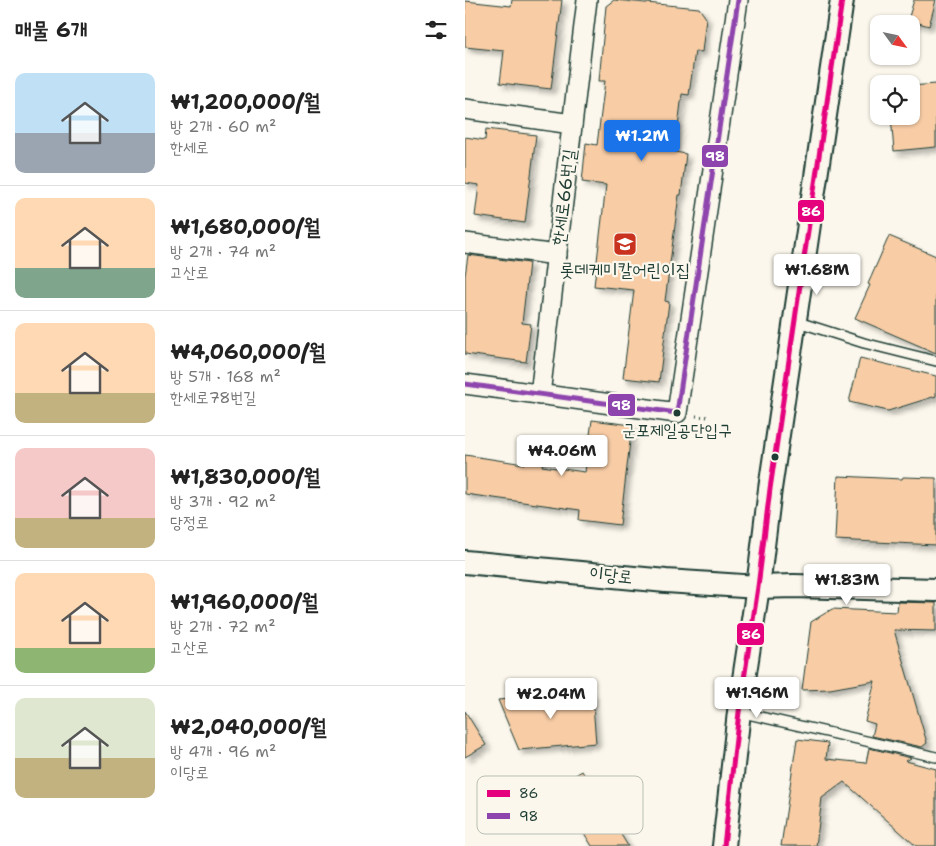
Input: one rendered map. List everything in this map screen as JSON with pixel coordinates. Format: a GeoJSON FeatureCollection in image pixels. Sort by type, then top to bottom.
{"type":"FeatureCollection","features":[{"type":"Feature","properties":{"kind":"street","name":"한세로66번길"},"geometry":{"type":"LineString","coordinates":[[540,395],[587,0]]}},
{"type":"Feature","properties":{"kind":"street"},"geometry":{"type":"LineString","coordinates":[[465,384],[677,413],[738,0]]}},
{"type":"Feature","properties":{"kind":"street"},"geometry":{"type":"LineString","coordinates":[[723,846],[739,712],[758,587],[770,489],[842,0]]}},
{"type":"Feature","properties":{"kind":"street"},"geometry":{"type":"LineString","coordinates":[[465,109],[573,124]]}},
{"type":"Feature","properties":{"kind":"street"},"geometry":{"type":"LineString","coordinates":[[465,243],[557,254]]}},
{"type":"Feature","properties":{"kind":"street","name":"이당로"},"geometry":{"type":"LineString","coordinates":[[465,562],[758,587],[794,586],[936,590]]}},
{"type":"Feature","properties":{"kind":"lane"},"geometry":{"type":"LineString","coordinates":[[795,321],[865,343],[936,361]]}},
{"type":"Feature","properties":{"kind":"lane"},"geometry":{"type":"LineString","coordinates":[[739,712],[936,757]]}},
{"type":"Feature","properties":{"kind":"building"},"geometry":{"type":"Polygon","coordinates":[[[512,0],[562,0],[551,89],[500,83],[504,51],[465,47],[465,1],[511,6],[512,0]]]}},
{"type":"Feature","properties":{"kind":"building"},"geometry":{"type":"Polygon","coordinates":[[[614,0],[699,8],[706,18],[702,52],[695,51],[689,95],[682,94],[675,152],[686,154],[665,301],[669,302],[659,382],[623,378],[634,290],[594,286],[606,185],[582,182],[586,143],[597,145],[605,81],[599,81],[606,6],[614,0]]]}},
{"type":"Feature","properties":{"kind":"building"},"geometry":{"type":"Polygon","coordinates":[[[914,0],[936,0],[929,26],[920,23],[920,15],[910,15],[914,0]]]}},
{"type":"Feature","properties":{"kind":"building"},"geometry":{"type":"Polygon","coordinates":[[[936,84],[936,147],[894,151],[892,125],[920,125],[920,85],[936,84]]]}},
{"type":"Feature","properties":{"kind":"building"},"geometry":{"type":"Polygon","coordinates":[[[486,129],[536,135],[525,223],[475,216],[479,185],[465,183],[465,137],[485,140],[486,129]]]}},
{"type":"Feature","properties":{"kind":"building"},"geometry":{"type":"Polygon","coordinates":[[[889,236],[936,256],[936,353],[855,318],[889,236]]]}},
{"type":"Feature","properties":{"kind":"building"},"geometry":{"type":"Polygon","coordinates":[[[468,255],[529,263],[522,323],[531,324],[526,362],[465,354],[465,276],[468,255]]]}},
{"type":"Feature","properties":{"kind":"building"},"geometry":{"type":"Polygon","coordinates":[[[860,358],[936,376],[936,396],[888,411],[849,402],[860,358]]]}},
{"type":"Feature","properties":{"kind":"building"},"geometry":{"type":"Polygon","coordinates":[[[592,420],[632,425],[620,525],[579,520],[580,510],[465,494],[465,455],[524,464],[526,449],[545,451],[542,466],[585,472],[592,420]]]}},
{"type":"Feature","properties":{"kind":"building"},"geometry":{"type":"Polygon","coordinates":[[[838,476],[902,479],[903,477],[936,478],[936,545],[835,540],[838,476]]]}},
{"type":"Feature","properties":{"kind":"building"},"geometry":{"type":"Polygon","coordinates":[[[898,602],[936,603],[936,631],[894,630],[927,743],[922,747],[872,736],[875,724],[865,721],[875,681],[830,689],[802,690],[811,622],[832,609],[897,612],[898,602]]]}},
{"type":"Feature","properties":{"kind":"building"},"geometry":{"type":"Polygon","coordinates":[[[592,692],[596,743],[519,750],[498,700],[592,692]]]}},
{"type":"Feature","properties":{"kind":"building"},"geometry":{"type":"Polygon","coordinates":[[[465,711],[486,745],[465,757],[465,711]]]}},
{"type":"Feature","properties":{"kind":"building"},"geometry":{"type":"Polygon","coordinates":[[[797,739],[828,743],[826,759],[866,763],[869,748],[911,758],[906,761],[936,769],[936,846],[916,846],[844,782],[822,798],[816,846],[781,846],[797,739]]]}},
{"type":"Feature","properties":{"kind":"building"},"geometry":{"type":"Polygon","coordinates":[[[582,771],[585,776],[574,776],[582,771]]]}},
{"type":"Feature","properties":{"kind":"building"},"geometry":{"type":"Polygon","coordinates":[[[585,834],[621,834],[628,846],[592,846],[585,834]]]}},
{"type":"Feature","properties":{"kind":"transit line","name":"98"},"geometry":{"type":"LineString","coordinates":[[465,384],[677,413],[738,0]]}},
{"type":"Feature","properties":{"kind":"transit line","name":"86"},"geometry":{"type":"LineString","coordinates":[[724,846],[739,712],[758,587],[770,489],[842,0]]}},
{"type":"Feature","properties":{"kind":"place","name":"롯데케미칼어린이집"},"geometry":{"type":"Point","coordinates":[625,244]}},
{"type":"Feature","properties":{"kind":"place","name":"군포제일공단입구"},"geometry":{"type":"Point","coordinates":[677,413]}}]}
